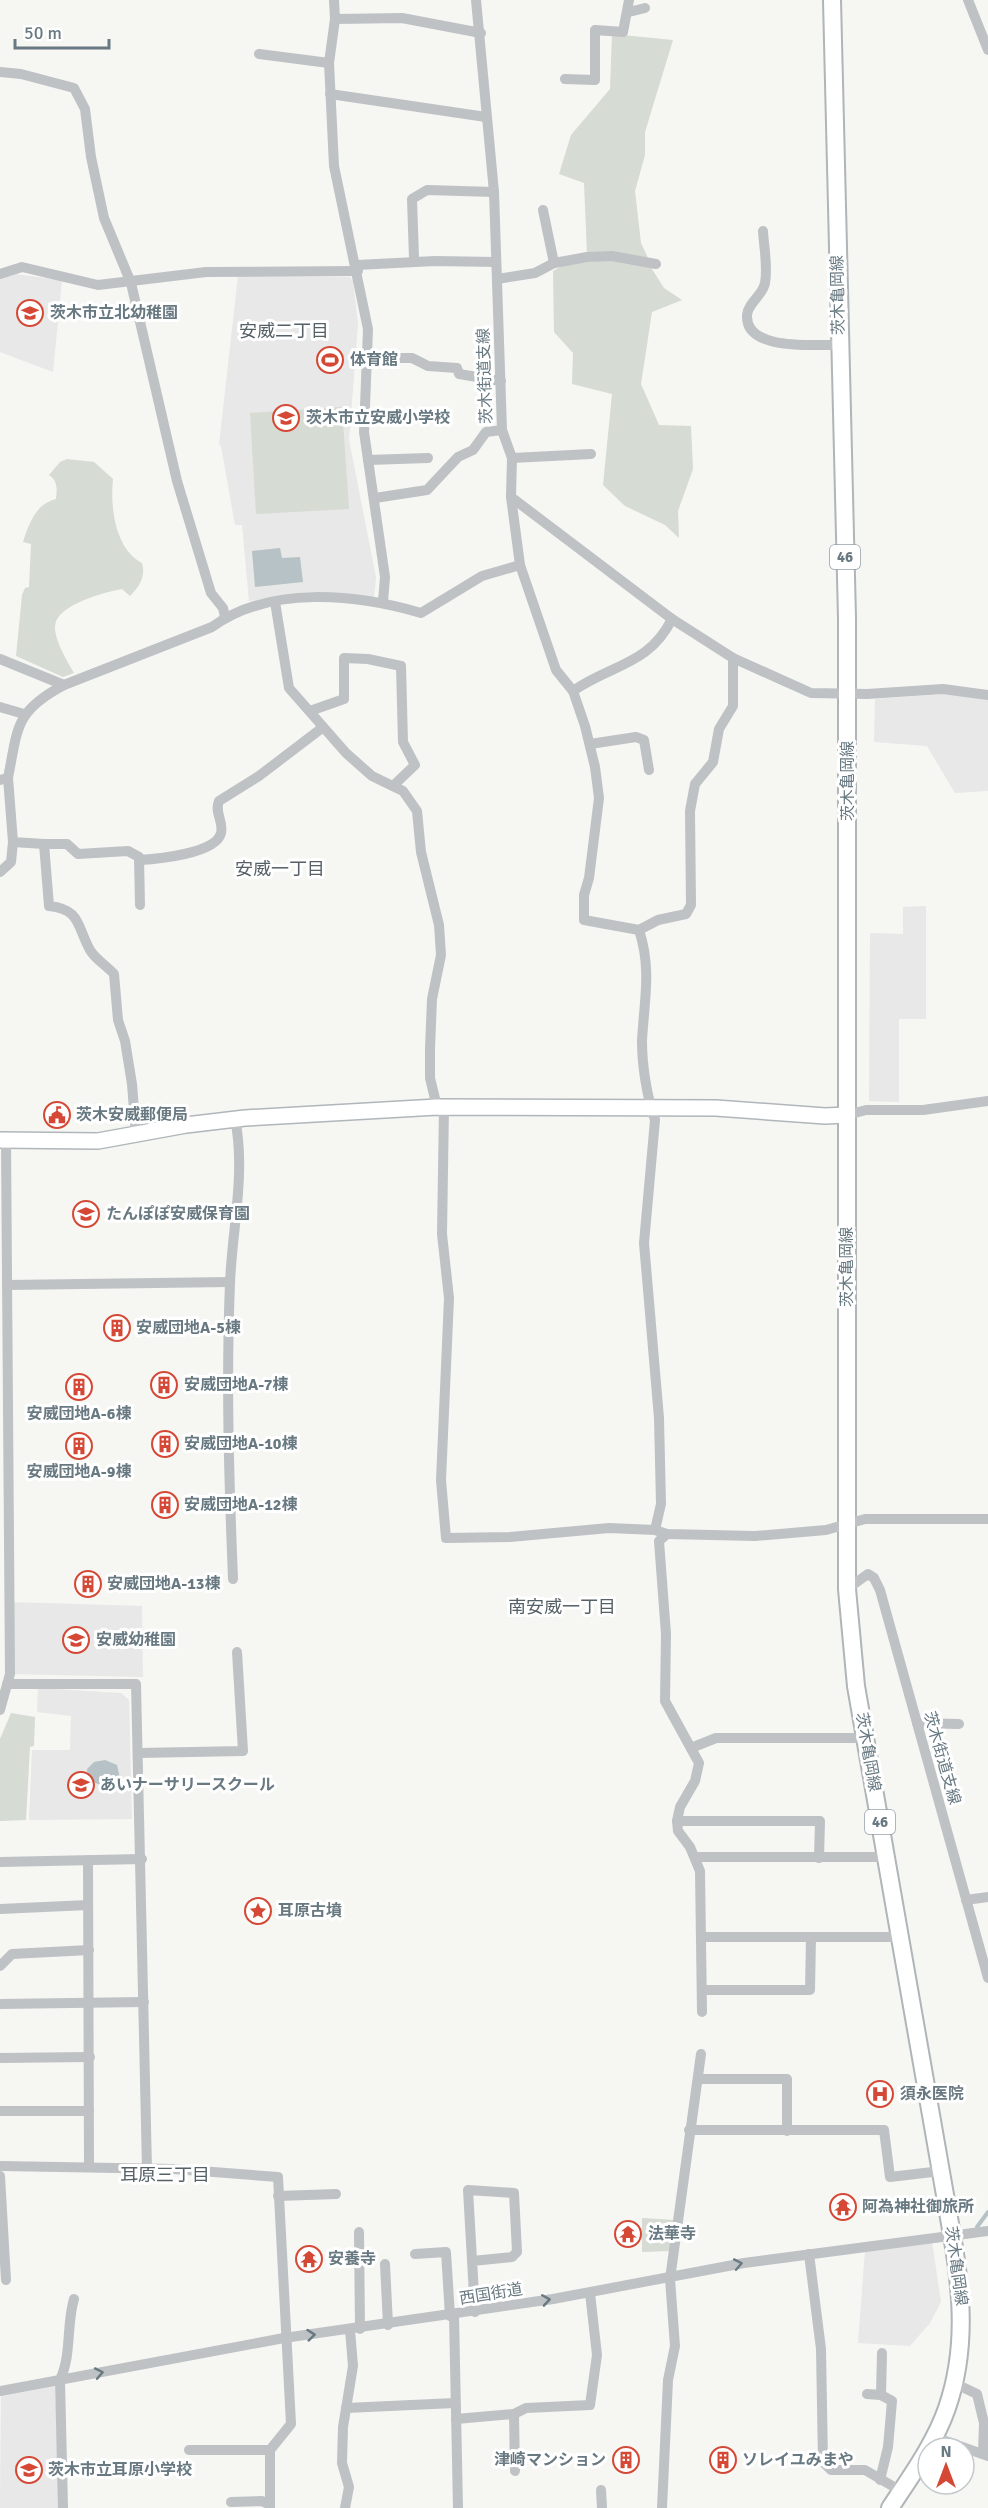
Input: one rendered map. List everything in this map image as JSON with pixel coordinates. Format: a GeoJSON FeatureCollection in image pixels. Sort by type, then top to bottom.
{"type":"FeatureCollection","features":[{"type":"Feature","properties":{"kind":"main road","name":"茨木亀岡線"},"geometry":{"type":"LineString","coordinates":[[832,0],[848,694],[847,1588],[854,1669],[865,1738],[952,2235],[963,2314],[954,2383],[947,2409],[934,2436]]}},
{"type":"Feature","properties":{"kind":"main road","name":"茨木亀岡線"},"geometry":{"type":"LineString","coordinates":[[890,2508],[916,2466]]}},
{"type":"Feature","properties":{"kind":"street"},"geometry":{"type":"LineString","coordinates":[[334,0],[335,19],[329,63],[334,166],[368,329],[364,432],[385,577],[383,602]]}},
{"type":"Feature","properties":{"kind":"street","name":"茨木街道支線"},"geometry":{"type":"LineString","coordinates":[[476,0],[481,33],[486,117],[494,192],[502,430],[512,458],[511,498],[520,565],[556,669],[573,691],[590,744],[599,798],[589,878],[584,895],[584,920],[639,930]]}},
{"type":"Feature","properties":{"kind":"street"},"geometry":{"type":"LineString","coordinates":[[565,79],[595,80],[595,30],[623,32],[630,0]]}},
{"type":"Feature","properties":{"kind":"street"},"geometry":{"type":"LineString","coordinates":[[968,0],[988,50]]}},
{"type":"Feature","properties":{"kind":"street"},"geometry":{"type":"LineString","coordinates":[[629,12],[645,8]]}},
{"type":"Feature","properties":{"kind":"street"},"geometry":{"type":"LineString","coordinates":[[335,19],[402,18],[481,33]]}},
{"type":"Feature","properties":{"kind":"street"},"geometry":{"type":"LineString","coordinates":[[259,54],[329,63]]}},
{"type":"Feature","properties":{"kind":"street"},"geometry":{"type":"LineString","coordinates":[[0,72],[65,86],[78,92],[85,109],[104,218],[131,283],[177,481],[211,592],[225,617]]}},
{"type":"Feature","properties":{"kind":"street"},"geometry":{"type":"LineString","coordinates":[[330,94],[486,117]]}},
{"type":"Feature","properties":{"kind":"street"},"geometry":{"type":"LineString","coordinates":[[414,258],[412,199],[428,190],[494,192]]}},
{"type":"Feature","properties":{"kind":"street"},"geometry":{"type":"LineString","coordinates":[[543,210],[554,263]]}},
{"type":"Feature","properties":{"kind":"street"},"geometry":{"type":"LineString","coordinates":[[763,231],[764,286],[747,311],[747,320],[759,338],[771,342],[839,345]]}},
{"type":"Feature","properties":{"kind":"street"},"geometry":{"type":"LineString","coordinates":[[497,279],[535,273],[554,263],[587,257],[612,256],[656,264]]}},
{"type":"Feature","properties":{"kind":"street"},"geometry":{"type":"LineString","coordinates":[[0,274],[22,267],[88,285],[131,283],[206,272],[357,268],[435,261],[496,262]]}},
{"type":"Feature","properties":{"kind":"street"},"geometry":{"type":"LineString","coordinates":[[367,358],[412,358],[428,366],[457,368],[459,374],[501,381]]}},
{"type":"Feature","properties":{"kind":"street"},"geometry":{"type":"LineString","coordinates":[[375,498],[428,490],[459,457],[473,450],[486,432],[502,430]]}},
{"type":"Feature","properties":{"kind":"street"},"geometry":{"type":"LineString","coordinates":[[512,458],[591,454]]}},
{"type":"Feature","properties":{"kind":"street"},"geometry":{"type":"LineString","coordinates":[[369,460],[428,458]]}},
{"type":"Feature","properties":{"kind":"street"},"geometry":{"type":"LineString","coordinates":[[511,498],[672,619],[733,658],[811,693],[848,694],[943,689],[988,695]]}},
{"type":"Feature","properties":{"kind":"street"},"geometry":{"type":"LineString","coordinates":[[0,872],[11,862],[13,842],[4,779],[24,714],[42,696],[64,685],[212,627],[225,617],[248,608],[306,598],[383,602],[421,613],[482,576],[520,565]]}},
{"type":"Feature","properties":{"kind":"street"},"geometry":{"type":"LineString","coordinates":[[275,602],[290,688],[322,728],[372,776],[394,785],[409,798],[417,811],[420,852],[439,925],[441,955],[432,999],[430,1078],[440,1107],[442,1234],[449,1298],[441,1480],[446,1538],[510,1537],[588,1532],[609,1528],[655,1530],[667,1534],[755,1536],[826,1530],[865,1519],[988,1519]]}},
{"type":"Feature","properties":{"kind":"street"},"geometry":{"type":"LineString","coordinates":[[573,691],[591,678],[632,661],[653,648],[664,636],[672,619]]}},
{"type":"Feature","properties":{"kind":"street"},"geometry":{"type":"LineString","coordinates":[[310,711],[344,699],[344,658],[368,659],[401,666],[403,742],[415,765],[394,785]]}},
{"type":"Feature","properties":{"kind":"street"},"geometry":{"type":"LineString","coordinates":[[655,1530],[661,1504],[659,1418],[644,1243],[655,1120],[642,1044],[647,953],[639,930],[658,920],[686,914],[691,905],[690,811],[695,784],[713,762],[719,729],[734,706],[733,658]]}},
{"type":"Feature","properties":{"kind":"street"},"geometry":{"type":"LineString","coordinates":[[0,659],[64,685]]}},
{"type":"Feature","properties":{"kind":"street"},"geometry":{"type":"LineString","coordinates":[[0,707],[24,714]]}},
{"type":"Feature","properties":{"kind":"street"},"geometry":{"type":"LineString","coordinates":[[139,860],[175,857],[202,848],[219,838],[222,832],[217,808],[219,801],[259,776],[322,728]]}},
{"type":"Feature","properties":{"kind":"street"},"geometry":{"type":"LineString","coordinates":[[590,744],[636,737],[644,740],[648,770]]}},
{"type":"Feature","properties":{"kind":"street"},"geometry":{"type":"LineString","coordinates":[[13,842],[67,844],[78,854],[128,851],[139,857],[140,905]]}},
{"type":"Feature","properties":{"kind":"street"},"geometry":{"type":"LineString","coordinates":[[44,844],[50,906],[64,908],[71,912],[91,952],[114,974],[118,1020],[125,1041],[132,1084],[136,1135]]}},
{"type":"Feature","properties":{"kind":"street"},"geometry":{"type":"LineString","coordinates":[[0,1710],[10,1674],[7,1285],[3,1140],[98,1141],[186,1125],[235,1119],[440,1107],[716,1108],[825,1116],[847,1115],[866,1110],[924,1110],[988,1101]]}},
{"type":"Feature","properties":{"kind":"street"},"geometry":{"type":"LineString","coordinates":[[233,1579],[228,1438],[230,1282],[238,1167],[235,1119]]}},
{"type":"Feature","properties":{"kind":"street"},"geometry":{"type":"LineString","coordinates":[[7,1285],[230,1282]]}},
{"type":"Feature","properties":{"kind":"street"},"geometry":{"type":"LineString","coordinates":[[667,1534],[659,1541],[666,1634],[665,1701],[697,1756],[698,1770],[695,1781],[680,1807],[677,1821],[678,1831],[696,1857],[702,1886],[702,2012]]}},
{"type":"Feature","properties":{"kind":"street","name":"茨木街道支線"},"geometry":{"type":"LineString","coordinates":[[847,1588],[868,1574],[877,1583],[891,1625],[966,1900],[983,1942],[988,1978]]}},
{"type":"Feature","properties":{"kind":"street"},"geometry":{"type":"LineString","coordinates":[[139,1753],[243,1751],[237,1652]]}},
{"type":"Feature","properties":{"kind":"street"},"geometry":{"type":"LineString","coordinates":[[7,1684],[136,1684],[142,1859],[147,2169]]}},
{"type":"Feature","properties":{"kind":"street"},"geometry":{"type":"LineString","coordinates":[[917,1723],[958,1724]]}},
{"type":"Feature","properties":{"kind":"street"},"geometry":{"type":"LineString","coordinates":[[691,1748],[716,1738],[865,1738]]}},
{"type":"Feature","properties":{"kind":"street"},"geometry":{"type":"LineString","coordinates":[[677,1821],[820,1821],[819,1858]]}},
{"type":"Feature","properties":{"kind":"street"},"geometry":{"type":"LineString","coordinates":[[696,1857],[886,1857]]}},
{"type":"Feature","properties":{"kind":"street"},"geometry":{"type":"LineString","coordinates":[[0,1862],[142,1859]]}},
{"type":"Feature","properties":{"kind":"street"},"geometry":{"type":"LineString","coordinates":[[88,1860],[89,2166]]}},
{"type":"Feature","properties":{"kind":"street"},"geometry":{"type":"LineString","coordinates":[[966,1900],[988,1898]]}},
{"type":"Feature","properties":{"kind":"street"},"geometry":{"type":"LineString","coordinates":[[0,1909],[88,1905]]}},
{"type":"Feature","properties":{"kind":"street"},"geometry":{"type":"LineString","coordinates":[[702,1937],[901,1937]]}},
{"type":"Feature","properties":{"kind":"street"},"geometry":{"type":"LineString","coordinates":[[702,1990],[810,1990],[811,1937]]}},
{"type":"Feature","properties":{"kind":"street"},"geometry":{"type":"LineString","coordinates":[[0,1966],[12,1954],[89,1950]]}},
{"type":"Feature","properties":{"kind":"street"},"geometry":{"type":"LineString","coordinates":[[0,2004],[144,2002]]}},
{"type":"Feature","properties":{"kind":"street"},"geometry":{"type":"LineString","coordinates":[[662,2508],[668,2380],[675,2346],[670,2278],[689,2130],[699,2079],[700,2054]]}},
{"type":"Feature","properties":{"kind":"street"},"geometry":{"type":"LineString","coordinates":[[0,2058],[90,2058]]}},
{"type":"Feature","properties":{"kind":"street"},"geometry":{"type":"LineString","coordinates":[[699,2079],[787,2079],[787,2131]]}},
{"type":"Feature","properties":{"kind":"street"},"geometry":{"type":"LineString","coordinates":[[0,2111],[89,2111]]}},
{"type":"Feature","properties":{"kind":"street"},"geometry":{"type":"LineString","coordinates":[[689,2130],[884,2130],[890,2177],[941,2171]]}},
{"type":"Feature","properties":{"kind":"street"},"geometry":{"type":"LineString","coordinates":[[0,2166],[89,2166],[278,2177],[284,2338],[289,2365],[291,2424],[278,2436],[270,2450],[270,2506],[261,2501],[231,2502]]}},
{"type":"Feature","properties":{"kind":"street"},"geometry":{"type":"LineString","coordinates":[[0,2176],[6,2280]]}},
{"type":"Feature","properties":{"kind":"street"},"geometry":{"type":"LineString","coordinates":[[472,2261],[512,2258],[517,2252],[514,2193],[468,2190],[472,2261],[475,2312]]}},
{"type":"Feature","properties":{"kind":"street"},"geometry":{"type":"LineString","coordinates":[[278,2196],[336,2194]]}},
{"type":"Feature","properties":{"kind":"street","name":"西国街道"},"geometry":{"type":"LineString","coordinates":[[0,2391],[284,2338],[475,2312],[590,2293],[744,2263],[988,2231]]}},
{"type":"Feature","properties":{"kind":"street"},"geometry":{"type":"LineString","coordinates":[[345,2508],[349,2487],[342,2463],[346,2408],[352,2380],[359,2232]]}},
{"type":"Feature","properties":{"kind":"street"},"geometry":{"type":"LineString","coordinates":[[415,2254],[446,2252],[452,2315],[458,2508]]}},
{"type":"Feature","properties":{"kind":"street"},"geometry":{"type":"LineString","coordinates":[[809,2254],[821,2349],[823,2462],[831,2470],[865,2470],[901,2491]]}},
{"type":"Feature","properties":{"kind":"street"},"geometry":{"type":"LineString","coordinates":[[385,2264],[388,2325]]}},
{"type":"Feature","properties":{"kind":"street"},"geometry":{"type":"LineString","coordinates":[[456,2419],[514,2414],[526,2408],[590,2405],[597,2355],[590,2293]]}},
{"type":"Feature","properties":{"kind":"street"},"geometry":{"type":"LineString","coordinates":[[63,2508],[60,2380],[68,2364],[68,2320],[74,2299]]}},
{"type":"Feature","properties":{"kind":"street"},"geometry":{"type":"LineString","coordinates":[[881,2395],[882,2353]]}},
{"type":"Feature","properties":{"kind":"street"},"geometry":{"type":"LineString","coordinates":[[954,2383],[977,2394],[984,2423],[986,2455]]}},
{"type":"Feature","properties":{"kind":"street"},"geometry":{"type":"LineString","coordinates":[[867,2394],[881,2395],[892,2401],[888,2447],[880,2480]]}},
{"type":"Feature","properties":{"kind":"street"},"geometry":{"type":"LineString","coordinates":[[346,2408],[455,2403]]}},
{"type":"Feature","properties":{"kind":"street"},"geometry":{"type":"LineString","coordinates":[[514,2414],[515,2471]]}},
{"type":"Feature","properties":{"kind":"street"},"geometry":{"type":"LineString","coordinates":[[189,2450],[270,2450]]}},
{"type":"Feature","properties":{"kind":"street"},"geometry":{"type":"LineString","coordinates":[[601,2490],[602,2508]]}},
{"type":"Feature","properties":{"kind":"shaded area"},"geometry":{"type":"Polygon","coordinates":[[[612,34],[673,40],[645,132],[645,155],[635,191],[641,243],[648,258],[587,254],[584,183],[559,174],[571,135],[610,89],[612,34]]]}},
{"type":"Feature","properties":{"kind":"shaded area"},"geometry":{"type":"Polygon","coordinates":[[[611,259],[650,266],[664,288],[682,300],[652,312],[641,384],[659,425],[691,426],[693,469],[678,511],[679,538],[665,525],[625,506],[603,485],[612,394],[572,384],[573,353],[554,332],[553,271],[563,265],[611,259]]]}},
{"type":"Feature","properties":{"kind":"shaded area","name":"茨木市立北幼稚園"},"geometry":{"type":"Polygon","coordinates":[[[6,273],[62,280],[53,372],[0,352],[0,278],[6,273]]]}},
{"type":"Feature","properties":{"kind":"shaded area","name":"茨木市立安威小学校"},"geometry":{"type":"Polygon","coordinates":[[[238,276],[350,277],[353,281],[358,324],[349,440],[376,577],[374,598],[310,595],[249,601],[242,525],[235,525],[219,445],[238,276]]]}},
{"type":"Feature","properties":{"kind":"shaded area"},"geometry":{"type":"Polygon","coordinates":[[[342,407],[349,509],[256,514],[250,413],[342,407]]]}},
{"type":"Feature","properties":{"kind":"shaded area"},"geometry":{"type":"Polygon","coordinates":[[[67,459],[94,462],[113,479],[112,502],[116,526],[126,548],[142,563],[143,573],[139,585],[130,596],[122,589],[104,593],[72,606],[57,619],[55,631],[61,650],[74,673],[63,677],[16,656],[22,595],[25,588],[29,587],[31,544],[23,542],[34,515],[43,505],[56,499],[57,489],[49,475],[60,462],[67,459]]]}},
{"type":"Feature","properties":{"kind":"shaded area"},"geometry":{"type":"Polygon","coordinates":[[[280,548],[282,558],[300,557],[303,582],[255,587],[252,551],[280,548]]]}},
{"type":"Feature","properties":{"kind":"shaded area"},"geometry":{"type":"Polygon","coordinates":[[[960,693],[988,700],[988,791],[955,793],[927,746],[874,742],[875,699],[960,693]]]}},
{"type":"Feature","properties":{"kind":"shaded area"},"geometry":{"type":"Polygon","coordinates":[[[926,906],[926,1019],[899,1019],[899,1102],[869,1101],[870,933],[903,934],[903,907],[926,906]]]}},
{"type":"Feature","properties":{"kind":"shaded area","name":"安威幼稚園"},"geometry":{"type":"Polygon","coordinates":[[[9,1602],[142,1606],[143,1677],[10,1674],[9,1602]]]}},
{"type":"Feature","properties":{"kind":"shaded area","name":"あいナーサリースクール"},"geometry":{"type":"Polygon","coordinates":[[[38,1688],[121,1693],[129,1700],[132,1819],[29,1820],[32,1750],[70,1750],[71,1716],[37,1712],[38,1688]]]}},
{"type":"Feature","properties":{"kind":"shaded area"},"geometry":{"type":"Polygon","coordinates":[[[11,1713],[35,1717],[34,1746],[30,1747],[26,1820],[0,1821],[0,1739],[11,1713]]]}},
{"type":"Feature","properties":{"kind":"shaded area"},"geometry":{"type":"Polygon","coordinates":[[[105,1760],[117,1765],[120,1778],[104,1784],[92,1782],[88,1779],[87,1769],[94,1762],[105,1760]]]}},
{"type":"Feature","properties":{"kind":"shaded area"},"geometry":{"type":"Polygon","coordinates":[[[642,2218],[675,2220],[671,2251],[642,2252],[642,2218]]]}},
{"type":"Feature","properties":{"kind":"shaded area"},"geometry":{"type":"Polygon","coordinates":[[[932,2242],[941,2302],[930,2323],[910,2346],[858,2343],[865,2251],[932,2242]]]}},
{"type":"Feature","properties":{"kind":"shaded area","name":"茨木市立耳原小学校"},"geometry":{"type":"Polygon","coordinates":[[[55,2383],[60,2508],[0,2508],[1,2394],[55,2383]]]}},
{"type":"Feature","properties":{"kind":"waterway"},"geometry":{"type":"LineString","coordinates":[[977,2227],[988,2212]]}},
{"type":"Feature","properties":{"kind":"place","name":"茨木市立北幼稚園"},"geometry":{"type":"Point","coordinates":[30,313]}},
{"type":"Feature","properties":{"kind":"place","name":"体育館"},"geometry":{"type":"Point","coordinates":[330,360]}},
{"type":"Feature","properties":{"kind":"place","name":"茨木市立安威小学校"},"geometry":{"type":"Point","coordinates":[286,418]}},
{"type":"Feature","properties":{"kind":"place","name":"茨木安威郵便局"},"geometry":{"type":"Point","coordinates":[57,1115]}},
{"type":"Feature","properties":{"kind":"place","name":"たんぽぽ安威保育園"},"geometry":{"type":"Point","coordinates":[86,1214]}},
{"type":"Feature","properties":{"kind":"place","name":"安威団地A-5棟"},"geometry":{"type":"Point","coordinates":[117,1328]}},
{"type":"Feature","properties":{"kind":"place","name":"安威団地A-7棟"},"geometry":{"type":"Point","coordinates":[164,1385]}},
{"type":"Feature","properties":{"kind":"place","name":"安威団地A-6棟"},"geometry":{"type":"Point","coordinates":[79,1387]}},
{"type":"Feature","properties":{"kind":"place","name":"安威団地A-10棟"},"geometry":{"type":"Point","coordinates":[165,1444]}},
{"type":"Feature","properties":{"kind":"place","name":"安威団地A-9棟"},"geometry":{"type":"Point","coordinates":[79,1446]}},
{"type":"Feature","properties":{"kind":"place","name":"安威団地A-12棟"},"geometry":{"type":"Point","coordinates":[165,1505]}},
{"type":"Feature","properties":{"kind":"place","name":"安威団地A-13棟"},"geometry":{"type":"Point","coordinates":[88,1584]}},
{"type":"Feature","properties":{"kind":"place","name":"安威幼稚園"},"geometry":{"type":"Point","coordinates":[76,1640]}},
{"type":"Feature","properties":{"kind":"place","name":"あいナーサリースクール"},"geometry":{"type":"Point","coordinates":[81,1785]}},
{"type":"Feature","properties":{"kind":"place","name":"耳原古墳"},"geometry":{"type":"Point","coordinates":[258,1911]}},
{"type":"Feature","properties":{"kind":"place","name":"須永医院"},"geometry":{"type":"Point","coordinates":[880,2094]}},
{"type":"Feature","properties":{"kind":"place","name":"阿為神社御旅所"},"geometry":{"type":"Point","coordinates":[843,2207]}},
{"type":"Feature","properties":{"kind":"place","name":"法華寺"},"geometry":{"type":"Point","coordinates":[628,2234]}},
{"type":"Feature","properties":{"kind":"place","name":"安養寺"},"geometry":{"type":"Point","coordinates":[309,2259]}},
{"type":"Feature","properties":{"kind":"place","name":"津崎マンション"},"geometry":{"type":"Point","coordinates":[626,2460]}},
{"type":"Feature","properties":{"kind":"place","name":"ソレイユみまや"},"geometry":{"type":"Point","coordinates":[723,2460]}},
{"type":"Feature","properties":{"kind":"place","name":"茨木市立耳原小学校"},"geometry":{"type":"Point","coordinates":[29,2470]}},
{"type":"Feature","properties":{"kind":"district","name":"安威二丁目"},"geometry":{"type":"Point","coordinates":[284,331]}},
{"type":"Feature","properties":{"kind":"district","name":"安威一丁目"},"geometry":{"type":"Point","coordinates":[280,869]}},
{"type":"Feature","properties":{"kind":"district","name":"南安威一丁目"},"geometry":{"type":"Point","coordinates":[562,1607]}},
{"type":"Feature","properties":{"kind":"district","name":"耳原三丁目"},"geometry":{"type":"Point","coordinates":[165,2175]}}]}
